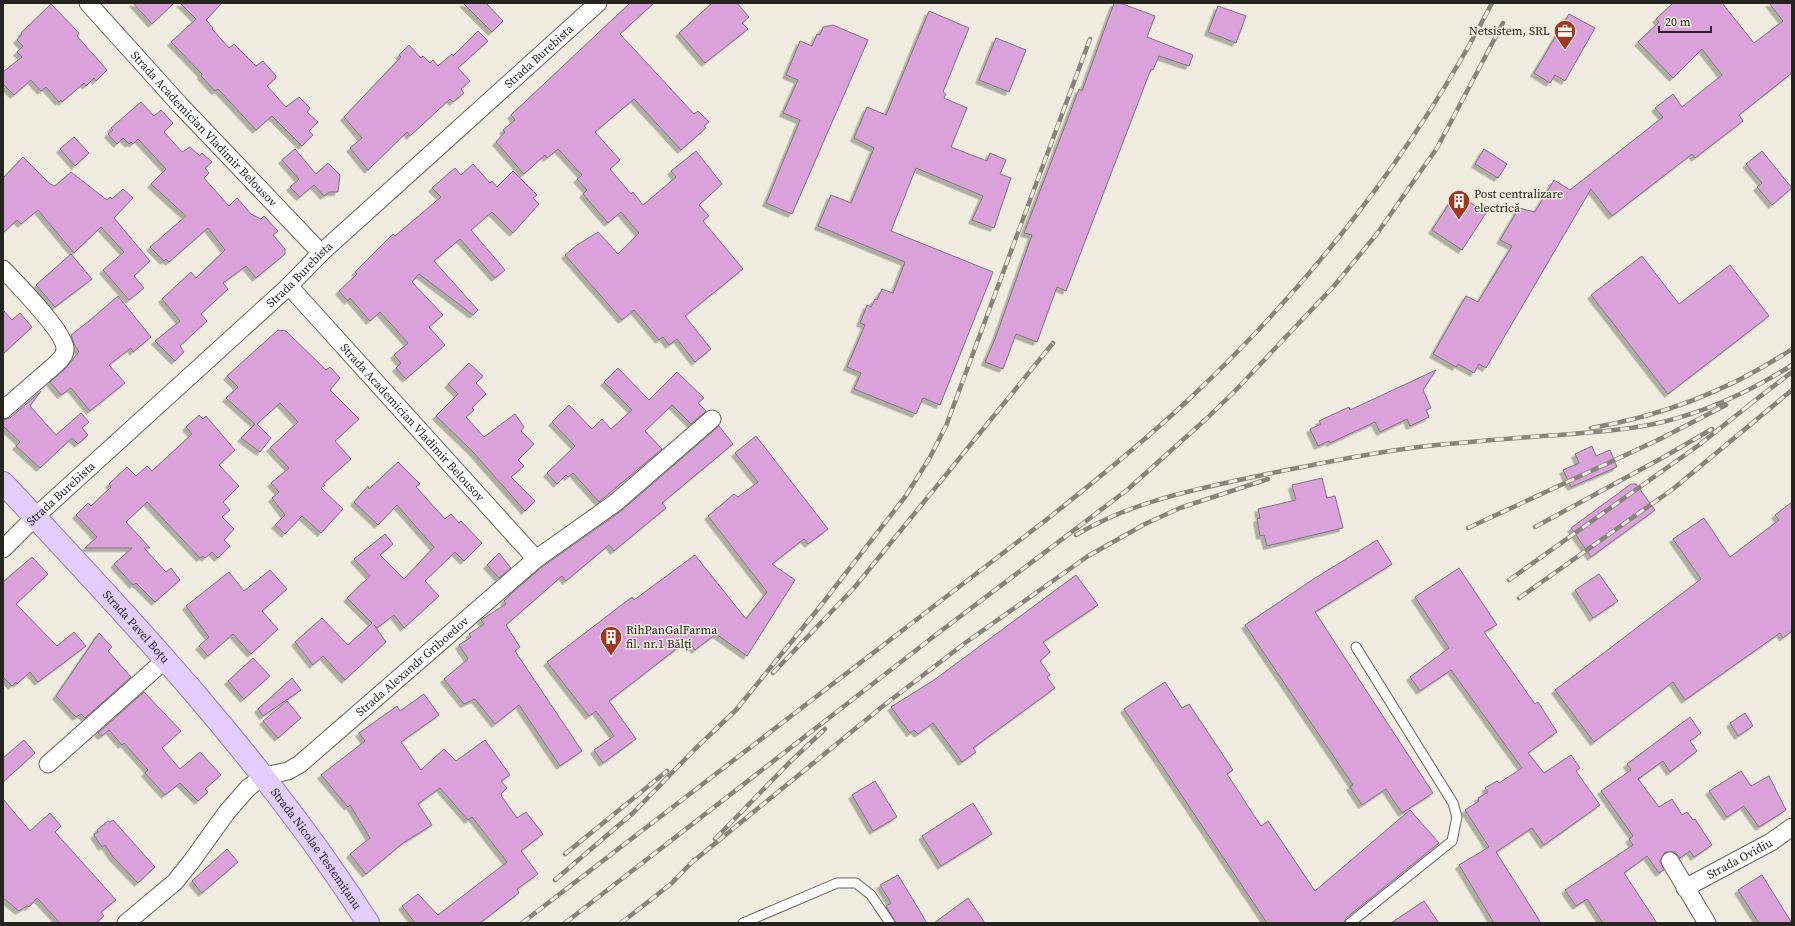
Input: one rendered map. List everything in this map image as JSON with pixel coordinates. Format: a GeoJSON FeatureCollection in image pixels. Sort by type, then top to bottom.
{"type":"FeatureCollection","features":[{"type":"Feature","properties":{"kind":"main road","name":"Strada Pavel Boțu"},"geometry":{"type":"LineString","coordinates":[[3,483],[165,660],[264,776]]}},
{"type":"Feature","properties":{"kind":"main road","name":"Strada Nicolae Testemițanu"},"geometry":{"type":"LineString","coordinates":[[264,776],[339,878],[368,923]]}},
{"type":"Feature","properties":{"kind":"street","name":"Strada Academician Vladimir Belousov"},"geometry":{"type":"LineString","coordinates":[[88,3],[180,105],[321,253]]}},
{"type":"Feature","properties":{"kind":"street","name":"Strada Burebista"},"geometry":{"type":"LineString","coordinates":[[3,549],[35,517],[289,286],[321,253],[598,3]]}},
{"type":"Feature","properties":{"kind":"street"},"geometry":{"type":"LineString","coordinates":[[3,269],[60,335],[65,349],[62,358],[56,364],[3,410]]}},
{"type":"Feature","properties":{"kind":"street","name":"Strada Academician Vladimir Belousov"},"geometry":{"type":"LineString","coordinates":[[289,286],[536,560]]}},
{"type":"Feature","properties":{"kind":"street","name":"Strada Alexandr Griboedov"},"geometry":{"type":"LineString","coordinates":[[126,923],[175,882],[227,812],[248,788],[264,776],[288,771],[300,764],[536,560],[615,503],[712,419]]}},
{"type":"Feature","properties":{"kind":"street"},"geometry":{"type":"LineString","coordinates":[[48,764],[165,660]]}},
{"type":"Feature","properties":{"kind":"street","name":"Strada Ovidiu"},"geometry":{"type":"LineString","coordinates":[[1685,888],[1771,842],[1792,828]]}},
{"type":"Feature","properties":{"kind":"street"},"geometry":{"type":"LineString","coordinates":[[1670,862],[1707,923]]}},
{"type":"Feature","properties":{"kind":"lane"},"geometry":{"type":"LineString","coordinates":[[1350,923],[1452,841],[1457,817],[1453,803],[1356,647]]}},
{"type":"Feature","properties":{"kind":"lane"},"geometry":{"type":"LineString","coordinates":[[743,923],[837,883],[856,883],[872,895],[890,923]]}},
{"type":"Feature","properties":{"kind":"building"},"geometry":{"type":"Polygon","coordinates":[[[133,3],[174,3],[152,24],[133,3]]]}},
{"type":"Feature","properties":{"kind":"building"},"geometry":{"type":"Polygon","coordinates":[[[180,3],[222,3],[206,20],[213,28],[212,29],[229,48],[234,44],[256,66],[263,61],[276,76],[275,79],[267,86],[286,107],[299,97],[310,108],[307,112],[318,122],[309,131],[313,135],[302,146],[272,116],[256,130],[218,89],[215,91],[201,76],[202,74],[171,42],[196,19],[180,3]]]}},
{"type":"Feature","properties":{"kind":"building"},"geometry":{"type":"Polygon","coordinates":[[[463,3],[486,3],[503,21],[492,32],[463,3]]]}},
{"type":"Feature","properties":{"kind":"building"},"geometry":{"type":"Polygon","coordinates":[[[630,3],[654,3],[620,34],[694,114],[698,111],[709,122],[704,126],[706,128],[681,150],[634,99],[595,132],[620,160],[610,169],[631,194],[633,192],[643,205],[676,177],[671,171],[696,151],[722,184],[699,205],[709,216],[703,221],[743,269],[685,316],[711,349],[695,362],[677,339],[669,345],[663,337],[659,340],[634,310],[622,320],[565,255],[577,245],[598,232],[618,254],[639,233],[621,212],[608,223],[583,194],[587,190],[577,179],[582,175],[558,149],[547,158],[545,155],[524,174],[496,142],[505,132],[503,130],[515,120],[511,115],[630,3]]]}},
{"type":"Feature","properties":{"kind":"building"},"geometry":{"type":"Polygon","coordinates":[[[712,3],[737,3],[749,17],[742,23],[748,29],[705,63],[679,33],[712,3]]]}},
{"type":"Feature","properties":{"kind":"building"},"geometry":{"type":"Polygon","coordinates":[[[1114,3],[1120,3],[1155,16],[1147,37],[1193,55],[1189,66],[1159,56],[1153,70],[1151,69],[1066,291],[1057,287],[1037,342],[1016,334],[1003,369],[985,362],[995,339],[1032,235],[1024,233],[1079,89],[1082,91],[1114,3]]]}},
{"type":"Feature","properties":{"kind":"building"},"geometry":{"type":"Polygon","coordinates":[[[1673,3],[1722,3],[1754,43],[1783,21],[1769,3],[1792,3],[1792,73],[1739,115],[1743,121],[1695,158],[1692,154],[1612,216],[1591,189],[1486,368],[1479,364],[1474,373],[1458,364],[1456,367],[1433,354],[1466,296],[1478,302],[1512,246],[1500,240],[1519,208],[1535,212],[1554,180],[1570,190],[1663,117],[1655,108],[1673,94],[1682,107],[1722,75],[1702,49],[1673,78],[1638,42],[1659,22],[1656,19],[1673,3]]]}},
{"type":"Feature","properties":{"kind":"building"},"geometry":{"type":"Polygon","coordinates":[[[51,4],[79,33],[77,36],[107,70],[96,81],[94,78],[86,86],[84,83],[62,102],[61,100],[59,102],[46,87],[41,91],[31,80],[14,95],[3,84],[3,72],[22,57],[17,52],[23,46],[17,40],[22,34],[21,33],[51,4]]]}},
{"type":"Feature","properties":{"kind":"building"},"geometry":{"type":"Polygon","coordinates":[[[1218,6],[1246,16],[1236,43],[1208,32],[1218,6]]]}},
{"type":"Feature","properties":{"kind":"building"},"geometry":{"type":"Polygon","coordinates":[[[929,11],[969,28],[943,92],[946,94],[944,98],[967,108],[951,147],[987,161],[990,153],[1006,160],[1000,174],[1011,178],[994,228],[972,220],[983,196],[916,168],[891,231],[993,272],[940,405],[923,398],[916,414],[854,389],[861,373],[847,367],[865,325],[860,323],[867,305],[871,307],[875,299],[877,300],[882,289],[893,293],[905,262],[818,226],[831,195],[851,203],[874,148],[854,138],[867,107],[886,115],[929,11]]]}},
{"type":"Feature","properties":{"kind":"building","name":"Netsistem, SRL"},"geometry":{"type":"Polygon","coordinates":[[[1569,14],[1595,28],[1565,81],[1555,75],[1550,83],[1534,73],[1569,14]]]}},
{"type":"Feature","properties":{"kind":"building"},"geometry":{"type":"Polygon","coordinates":[[[833,25],[868,40],[792,214],[766,203],[800,120],[783,113],[798,80],[786,75],[800,41],[812,46],[817,34],[820,35],[823,27],[833,25]]]}},
{"type":"Feature","properties":{"kind":"building"},"geometry":{"type":"Polygon","coordinates":[[[478,31],[488,41],[458,68],[470,81],[461,89],[464,93],[453,102],[450,99],[410,136],[407,132],[368,170],[350,148],[362,138],[344,117],[401,57],[399,55],[409,45],[421,58],[423,56],[430,63],[433,60],[438,66],[452,54],[453,56],[478,31]]]}},
{"type":"Feature","properties":{"kind":"building"},"geometry":{"type":"Polygon","coordinates":[[[996,38],[1026,50],[1009,92],[979,80],[996,38]]]}},
{"type":"Feature","properties":{"kind":"building"},"geometry":{"type":"Polygon","coordinates":[[[141,102],[154,116],[161,110],[173,123],[164,132],[182,152],[190,147],[200,156],[202,153],[212,162],[205,168],[209,173],[204,178],[229,206],[237,198],[251,214],[261,219],[264,216],[278,231],[273,235],[285,249],[285,254],[256,278],[246,266],[223,283],[228,289],[201,314],[207,321],[180,346],[184,352],[175,361],[155,341],[180,321],[162,299],[191,272],[196,278],[225,250],[208,228],[169,262],[166,259],[164,261],[150,247],[186,216],[151,184],[166,169],[138,139],[133,144],[131,142],[129,144],[123,138],[117,144],[108,134],[113,130],[111,128],[141,102]]]}},
{"type":"Feature","properties":{"kind":"building"},"geometry":{"type":"Polygon","coordinates":[[[74,137],[89,153],[75,166],[60,149],[74,137]]]}},
{"type":"Feature","properties":{"kind":"building"},"geometry":{"type":"Polygon","coordinates":[[[295,149],[316,174],[328,163],[340,175],[338,192],[329,192],[324,196],[314,185],[300,197],[290,187],[299,179],[282,160],[295,149]]]}},
{"type":"Feature","properties":{"kind":"building"},"geometry":{"type":"Polygon","coordinates":[[[1484,149],[1507,164],[1498,178],[1475,164],[1484,149]]]}},
{"type":"Feature","properties":{"kind":"building"},"geometry":{"type":"Polygon","coordinates":[[[1762,151],[1792,188],[1772,205],[1757,187],[1762,183],[1746,164],[1762,151]]]}},
{"type":"Feature","properties":{"kind":"building"},"geometry":{"type":"Polygon","coordinates":[[[23,157],[50,184],[55,186],[71,172],[107,200],[110,197],[112,199],[123,189],[133,198],[114,218],[150,261],[134,276],[144,288],[129,300],[103,270],[124,252],[101,227],[74,253],[38,210],[21,224],[17,220],[3,233],[3,178],[23,157]]]}},
{"type":"Feature","properties":{"kind":"building"},"geometry":{"type":"Polygon","coordinates":[[[473,164],[490,183],[492,181],[497,187],[513,171],[537,195],[533,198],[539,204],[513,233],[492,212],[471,230],[505,270],[495,278],[460,239],[434,261],[478,310],[473,315],[419,274],[412,282],[443,315],[429,327],[445,345],[406,379],[396,368],[401,363],[394,355],[408,343],[380,312],[370,321],[350,298],[348,301],[339,291],[357,274],[355,272],[393,234],[395,236],[441,197],[432,188],[455,168],[461,175],[473,164]]]}},
{"type":"Feature","properties":{"kind":"building","name":"Post centralizare electrică"},"geometry":{"type":"Polygon","coordinates":[[[1456,193],[1486,213],[1462,250],[1432,230],[1456,193]]]}},
{"type":"Feature","properties":{"kind":"building"},"geometry":{"type":"Polygon","coordinates":[[[71,254],[92,279],[55,307],[36,285],[71,254]]]}},
{"type":"Feature","properties":{"kind":"building"},"geometry":{"type":"Polygon","coordinates":[[[1642,256],[1679,304],[1730,265],[1769,316],[1668,394],[1591,295],[1642,256]]]}},
{"type":"Feature","properties":{"kind":"building"},"geometry":{"type":"Polygon","coordinates":[[[118,296],[151,337],[133,352],[131,348],[109,365],[125,383],[90,411],[71,388],[61,395],[50,382],[65,369],[79,352],[71,335],[118,296]]]}},
{"type":"Feature","properties":{"kind":"building"},"geometry":{"type":"Polygon","coordinates":[[[3,310],[12,320],[20,313],[32,327],[3,354],[3,310]]]}},
{"type":"Feature","properties":{"kind":"building"},"geometry":{"type":"Polygon","coordinates":[[[278,330],[286,331],[326,370],[330,367],[340,378],[330,390],[359,419],[335,441],[351,459],[323,484],[325,485],[321,488],[343,509],[321,533],[302,516],[285,534],[275,525],[285,515],[272,498],[279,492],[271,483],[289,468],[270,448],[298,422],[280,403],[257,424],[271,438],[260,452],[241,438],[255,424],[226,398],[238,387],[227,376],[278,330]]]}},
{"type":"Feature","properties":{"kind":"building"},"geometry":{"type":"Polygon","coordinates":[[[469,363],[483,376],[476,383],[486,394],[472,408],[474,410],[466,417],[484,437],[515,414],[524,427],[521,431],[534,444],[518,460],[524,466],[511,477],[535,501],[525,511],[473,452],[436,416],[458,394],[448,384],[469,363]]]}},
{"type":"Feature","properties":{"kind":"building"},"geometry":{"type":"Polygon","coordinates":[[[618,368],[649,400],[677,372],[704,398],[698,403],[706,411],[691,424],[672,405],[645,431],[662,449],[599,502],[573,473],[568,477],[566,475],[557,484],[547,473],[575,446],[552,422],[569,405],[592,429],[602,419],[611,429],[632,410],[604,382],[618,368]]]}},
{"type":"Feature","properties":{"kind":"building"},"geometry":{"type":"Polygon","coordinates":[[[1436,370],[1423,390],[1431,408],[1426,410],[1429,417],[1410,426],[1407,419],[1380,432],[1375,422],[1330,443],[1329,441],[1318,446],[1310,429],[1321,424],[1319,421],[1349,407],[1350,410],[1436,370]]]}},
{"type":"Feature","properties":{"kind":"building"},"geometry":{"type":"Polygon","coordinates":[[[41,391],[30,406],[56,435],[81,413],[89,422],[82,428],[88,435],[78,444],[72,438],[40,468],[16,446],[20,442],[3,426],[3,420],[10,418],[41,391]]]}},
{"type":"Feature","properties":{"kind":"building"},"geometry":{"type":"Polygon","coordinates":[[[199,415],[203,419],[206,416],[235,450],[219,465],[239,486],[223,502],[230,510],[222,517],[234,529],[224,540],[230,546],[218,558],[212,552],[205,558],[203,556],[200,558],[147,502],[126,522],[150,548],[144,548],[166,572],[171,568],[180,580],[155,602],[136,583],[133,585],[114,564],[132,548],[85,548],[97,537],[76,515],[88,503],[91,506],[111,487],[109,484],[127,467],[136,476],[147,466],[152,471],[192,434],[186,427],[199,415]]]}},
{"type":"Feature","properties":{"kind":"building"},"geometry":{"type":"Polygon","coordinates":[[[719,426],[733,444],[662,503],[666,508],[614,551],[609,545],[566,581],[562,576],[506,625],[520,647],[515,651],[582,751],[560,766],[519,705],[495,724],[475,699],[464,704],[444,679],[468,659],[459,645],[471,637],[469,634],[484,624],[481,620],[506,604],[504,601],[542,567],[621,511],[719,426]]]}},
{"type":"Feature","properties":{"kind":"building"},"geometry":{"type":"Polygon","coordinates":[[[756,436],[828,529],[808,544],[804,539],[772,564],[795,580],[747,656],[716,634],[695,650],[688,640],[609,701],[636,739],[603,763],[594,750],[614,736],[596,711],[589,716],[547,662],[632,597],[634,600],[695,555],[746,619],[767,592],[708,516],[734,494],[738,497],[758,482],[735,453],[756,436]]]}},
{"type":"Feature","properties":{"kind":"building"},"geometry":{"type":"Polygon","coordinates":[[[1592,446],[1596,456],[1610,450],[1617,467],[1571,487],[1563,470],[1579,463],[1575,454],[1592,446]]]}},
{"type":"Feature","properties":{"kind":"building"},"geometry":{"type":"Polygon","coordinates":[[[398,462],[420,484],[416,487],[445,519],[451,514],[459,523],[461,521],[482,543],[464,561],[455,552],[425,581],[439,596],[404,628],[394,615],[377,628],[374,625],[386,642],[345,680],[323,656],[313,665],[295,642],[322,618],[348,645],[372,623],[347,598],[370,576],[354,559],[385,534],[393,544],[380,555],[404,579],[434,547],[397,505],[378,525],[354,502],[368,486],[369,489],[398,462]]]}},
{"type":"Feature","properties":{"kind":"building"},"geometry":{"type":"Polygon","coordinates":[[[1322,478],[1327,498],[1335,496],[1343,528],[1267,546],[1264,535],[1260,536],[1257,519],[1260,518],[1258,509],[1296,500],[1292,485],[1322,478]]]}},
{"type":"Feature","properties":{"kind":"building"},"geometry":{"type":"Polygon","coordinates":[[[1631,484],[1636,484],[1655,510],[1591,557],[1571,528],[1631,484]]]}},
{"type":"Feature","properties":{"kind":"building"},"geometry":{"type":"Polygon","coordinates":[[[1792,502],[1792,631],[1783,638],[1780,633],[1685,700],[1673,682],[1594,742],[1555,690],[1701,579],[1673,539],[1704,518],[1730,557],[1779,520],[1775,515],[1792,502]]]}},
{"type":"Feature","properties":{"kind":"building"},"geometry":{"type":"Polygon","coordinates":[[[1377,540],[1392,564],[1315,612],[1433,793],[1402,813],[1386,789],[1362,805],[1350,787],[1353,785],[1245,625],[1315,578],[1377,540]]]}},
{"type":"Feature","properties":{"kind":"building"},"geometry":{"type":"Polygon","coordinates":[[[499,553],[511,568],[499,578],[487,565],[499,553]]]}},
{"type":"Feature","properties":{"kind":"building"},"geometry":{"type":"Polygon","coordinates":[[[32,557],[48,574],[16,604],[57,646],[74,632],[86,646],[38,682],[30,672],[17,684],[16,682],[12,686],[3,677],[3,582],[32,557]]]}},
{"type":"Feature","properties":{"kind":"building"},"geometry":{"type":"Polygon","coordinates":[[[1459,568],[1497,625],[1484,632],[1535,704],[1538,702],[1557,732],[1528,753],[1544,773],[1571,755],[1580,768],[1576,771],[1600,805],[1544,845],[1532,828],[1496,852],[1541,923],[1494,923],[1459,865],[1489,847],[1465,810],[1479,801],[1478,798],[1488,792],[1485,788],[1497,781],[1499,783],[1522,768],[1451,670],[1420,691],[1410,677],[1449,648],[1415,597],[1459,568]]]}},
{"type":"Feature","properties":{"kind":"building"},"geometry":{"type":"Polygon","coordinates":[[[270,570],[287,589],[262,611],[278,629],[251,654],[233,634],[208,656],[199,646],[209,637],[186,606],[229,572],[244,591],[270,570]]]}},
{"type":"Feature","properties":{"kind":"building"},"geometry":{"type":"Polygon","coordinates":[[[1599,574],[1618,601],[1593,618],[1575,590],[1599,574]]]}},
{"type":"Feature","properties":{"kind":"building"},"geometry":{"type":"Polygon","coordinates":[[[1076,575],[1098,605],[1043,642],[1050,652],[1040,661],[1050,675],[1047,677],[1055,688],[973,748],[976,752],[962,762],[933,723],[918,734],[914,730],[910,733],[891,707],[934,680],[1076,575]]]}},
{"type":"Feature","properties":{"kind":"building"},"geometry":{"type":"Polygon","coordinates":[[[99,633],[112,647],[108,651],[131,677],[85,718],[81,714],[76,717],[56,696],[99,633]]]}},
{"type":"Feature","properties":{"kind":"building"},"geometry":{"type":"Polygon","coordinates":[[[253,658],[270,676],[244,699],[228,681],[253,658]]]}},
{"type":"Feature","properties":{"kind":"building"},"geometry":{"type":"Polygon","coordinates":[[[292,678],[301,690],[263,716],[258,709],[292,678]]]}},
{"type":"Feature","properties":{"kind":"building"},"geometry":{"type":"Polygon","coordinates":[[[1165,682],[1182,708],[1189,704],[1233,770],[1227,774],[1261,826],[1268,821],[1315,891],[1410,810],[1439,843],[1346,918],[1344,923],[1267,923],[1124,709],[1165,682]]]}},
{"type":"Feature","properties":{"kind":"building"},"geometry":{"type":"Polygon","coordinates":[[[144,692],[181,731],[162,748],[180,769],[200,752],[221,775],[205,789],[208,792],[198,801],[180,783],[165,795],[145,773],[148,770],[124,743],[122,745],[109,730],[102,736],[98,733],[144,692]]]}},
{"type":"Feature","properties":{"kind":"building"},"geometry":{"type":"Polygon","coordinates":[[[424,694],[439,715],[401,742],[421,770],[444,749],[456,761],[485,740],[510,775],[501,781],[507,788],[501,794],[502,797],[517,818],[526,812],[543,834],[521,851],[538,874],[517,889],[519,893],[480,923],[415,923],[402,906],[418,894],[438,915],[507,862],[472,817],[468,820],[440,788],[418,804],[432,825],[403,843],[366,874],[350,854],[370,838],[350,805],[348,807],[321,775],[365,741],[359,733],[397,706],[400,711],[424,694]]]}},
{"type":"Feature","properties":{"kind":"building"},"geometry":{"type":"Polygon","coordinates":[[[287,701],[301,718],[278,738],[263,721],[287,701]]]}},
{"type":"Feature","properties":{"kind":"building"},"geometry":{"type":"Polygon","coordinates":[[[1745,713],[1753,726],[1738,736],[1730,723],[1745,713]]]}},
{"type":"Feature","properties":{"kind":"building"},"geometry":{"type":"Polygon","coordinates":[[[1690,717],[1701,733],[1690,741],[1697,751],[1670,772],[1663,761],[1638,779],[1659,807],[1672,799],[1682,815],[1687,812],[1693,820],[1695,819],[1712,845],[1694,857],[1690,851],[1680,858],[1675,852],[1665,852],[1660,861],[1664,870],[1659,873],[1647,856],[1624,873],[1657,923],[1603,923],[1587,899],[1576,906],[1565,890],[1633,845],[1629,839],[1633,836],[1601,791],[1631,770],[1627,764],[1690,717]]]}},
{"type":"Feature","properties":{"kind":"building"},"geometry":{"type":"Polygon","coordinates":[[[24,740],[35,753],[3,782],[3,758],[24,740]]]}},
{"type":"Feature","properties":{"kind":"building"},"geometry":{"type":"Polygon","coordinates":[[[1741,771],[1751,786],[1769,776],[1786,810],[1759,827],[1744,806],[1727,817],[1709,791],[1741,771]]]}},
{"type":"Feature","properties":{"kind":"building"},"geometry":{"type":"Polygon","coordinates":[[[875,781],[897,817],[873,831],[852,795],[875,781]]]}},
{"type":"Feature","properties":{"kind":"building"},"geometry":{"type":"Polygon","coordinates":[[[3,799],[30,831],[50,813],[61,826],[55,832],[116,900],[101,912],[104,916],[96,923],[60,923],[37,898],[29,907],[27,906],[19,911],[3,898],[3,799]]]}},
{"type":"Feature","properties":{"kind":"building"},"geometry":{"type":"Polygon","coordinates":[[[973,803],[992,834],[941,866],[922,836],[973,803]]]}},
{"type":"Feature","properties":{"kind":"building"},"geometry":{"type":"Polygon","coordinates":[[[113,820],[155,867],[138,883],[113,857],[105,845],[102,847],[94,835],[98,832],[97,830],[108,821],[110,822],[113,820]]]}},
{"type":"Feature","properties":{"kind":"building"},"geometry":{"type":"Polygon","coordinates":[[[227,849],[238,862],[202,893],[192,881],[227,849]]]}},
{"type":"Feature","properties":{"kind":"building"},"geometry":{"type":"Polygon","coordinates":[[[898,875],[927,923],[896,923],[886,906],[891,903],[880,885],[898,875]]]}},
{"type":"Feature","properties":{"kind":"building"},"geometry":{"type":"Polygon","coordinates":[[[1762,875],[1792,923],[1759,923],[1738,890],[1762,875]]]}},
{"type":"Feature","properties":{"kind":"building"},"geometry":{"type":"Polygon","coordinates":[[[968,898],[985,923],[934,923],[968,898]]]}},
{"type":"Feature","properties":{"kind":"building"},"geometry":{"type":"Polygon","coordinates":[[[1424,901],[1439,923],[1391,923],[1424,901]]]}},
{"type":"Feature","properties":{"kind":"railway"},"geometry":{"type":"LineString","coordinates":[[522,923],[1046,520],[1152,433],[1186,402],[1274,313],[1356,216],[1394,165],[1429,112],[1462,58],[1492,3]]}},
{"type":"Feature","properties":{"kind":"railway"},"geometry":{"type":"LineString","coordinates":[[565,923],[933,637],[1127,490],[1205,420],[1234,392],[1334,286],[1376,235],[1437,148],[1503,23]]}},
{"type":"Feature","properties":{"kind":"railway"},"geometry":{"type":"LineString","coordinates":[[555,880],[633,813],[696,748],[736,710],[818,609],[905,497],[929,459],[946,426],[1090,39]]}},
{"type":"Feature","properties":{"kind":"railway"},"geometry":{"type":"LineString","coordinates":[[773,673],[854,588],[1053,343]]}},
{"type":"Feature","properties":{"kind":"railway"},"geometry":{"type":"LineString","coordinates":[[1591,428],[1644,416],[1696,399],[1745,377],[1792,349]]}},
{"type":"Feature","properties":{"kind":"railway"},"geometry":{"type":"LineString","coordinates":[[1076,535],[1121,513],[1145,504],[1193,490],[1339,460],[1434,445],[1611,430],[1663,422],[1697,412],[1730,399],[1762,383],[1792,365]]}},
{"type":"Feature","properties":{"kind":"railway"},"geometry":{"type":"LineString","coordinates":[[1749,405],[1792,372]]}},
{"type":"Feature","properties":{"kind":"railway"},"geometry":{"type":"LineString","coordinates":[[1519,598],[1673,489],[1792,390]]}},
{"type":"Feature","properties":{"kind":"railway"},"geometry":{"type":"LineString","coordinates":[[1509,580],[1699,445],[1753,402]]}},
{"type":"Feature","properties":{"kind":"railway"},"geometry":{"type":"LineString","coordinates":[[1468,528],[1658,440],[1726,405]]}},
{"type":"Feature","properties":{"kind":"railway"},"geometry":{"type":"LineString","coordinates":[[1535,527],[1712,429]]}},
{"type":"Feature","properties":{"kind":"railway"},"geometry":{"type":"LineString","coordinates":[[690,864],[883,706],[965,643],[1088,556],[1145,524],[1180,508],[1268,479]]}},
{"type":"Feature","properties":{"kind":"railway"},"geometry":{"type":"LineString","coordinates":[[715,839],[789,763],[825,729]]}},
{"type":"Feature","properties":{"kind":"railway"},"geometry":{"type":"LineString","coordinates":[[565,854],[667,771]]}},
{"type":"Feature","properties":{"kind":"railway"},"geometry":{"type":"LineString","coordinates":[[621,923],[672,883],[694,860]]}},
{"type":"Feature","properties":{"kind":"place","name":"Netsistem, SRL"},"geometry":{"type":"Point","coordinates":[1565,50]}},
{"type":"Feature","properties":{"kind":"place","name":"Post centralizare electrică"},"geometry":{"type":"Point","coordinates":[1459,220]}},
{"type":"Feature","properties":{"kind":"place","name":"RihPanGalFarma fil. nr.1 Bălți"},"geometry":{"type":"Point","coordinates":[611,656]}}]}
